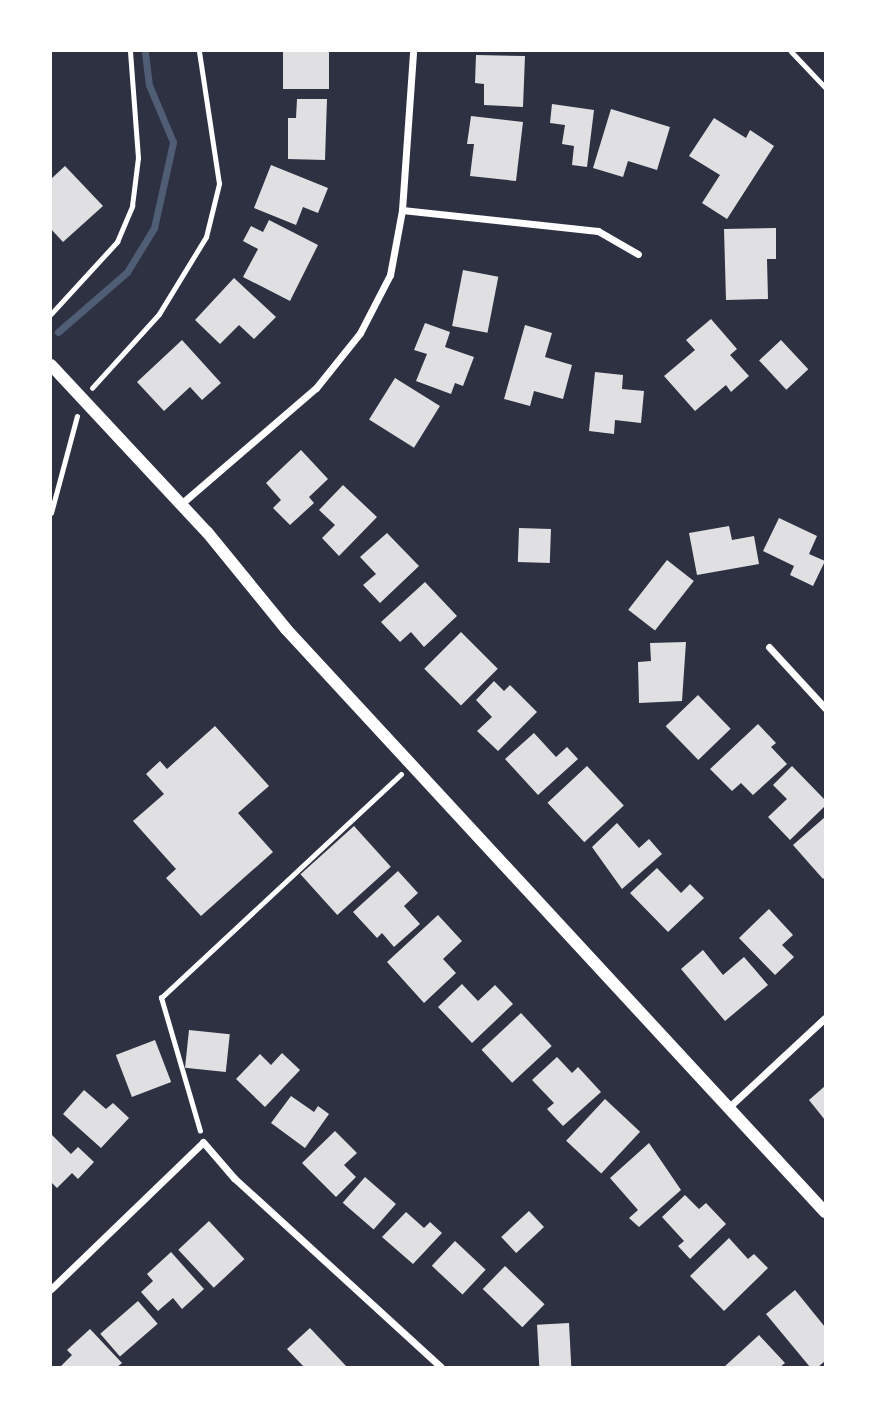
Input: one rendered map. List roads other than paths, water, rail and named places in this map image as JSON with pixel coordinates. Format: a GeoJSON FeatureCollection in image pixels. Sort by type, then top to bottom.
{"type":"FeatureCollection","features":[{"type":"Feature","properties":{"kind":"street"},"geometry":{"type":"LineString","coordinates":[[181,504],[316,388],[360,333],[390,275],[402,210],[413,51]]}},
{"type":"Feature","properties":{"kind":"street"},"geometry":{"type":"LineString","coordinates":[[402,210],[598,231],[638,254]]}},
{"type":"Feature","properties":{"kind":"street"},"geometry":{"type":"LineString","coordinates":[[51,365],[181,504],[286,629],[825,1212]]}},
{"type":"Feature","properties":{"kind":"street"},"geometry":{"type":"LineString","coordinates":[[769,647],[825,708]]}},
{"type":"Feature","properties":{"kind":"street"},"geometry":{"type":"LineString","coordinates":[[727,1108],[825,1018]]}},
{"type":"Feature","properties":{"kind":"street"},"geometry":{"type":"LineString","coordinates":[[51,1289],[203,1142],[234,1178],[441,1367]]}},
{"type":"Feature","properties":{"kind":"waterway"},"geometry":{"type":"LineString","coordinates":[[58,332],[127,272],[154,228],[173,142],[149,85],[145,51]]}}]}
